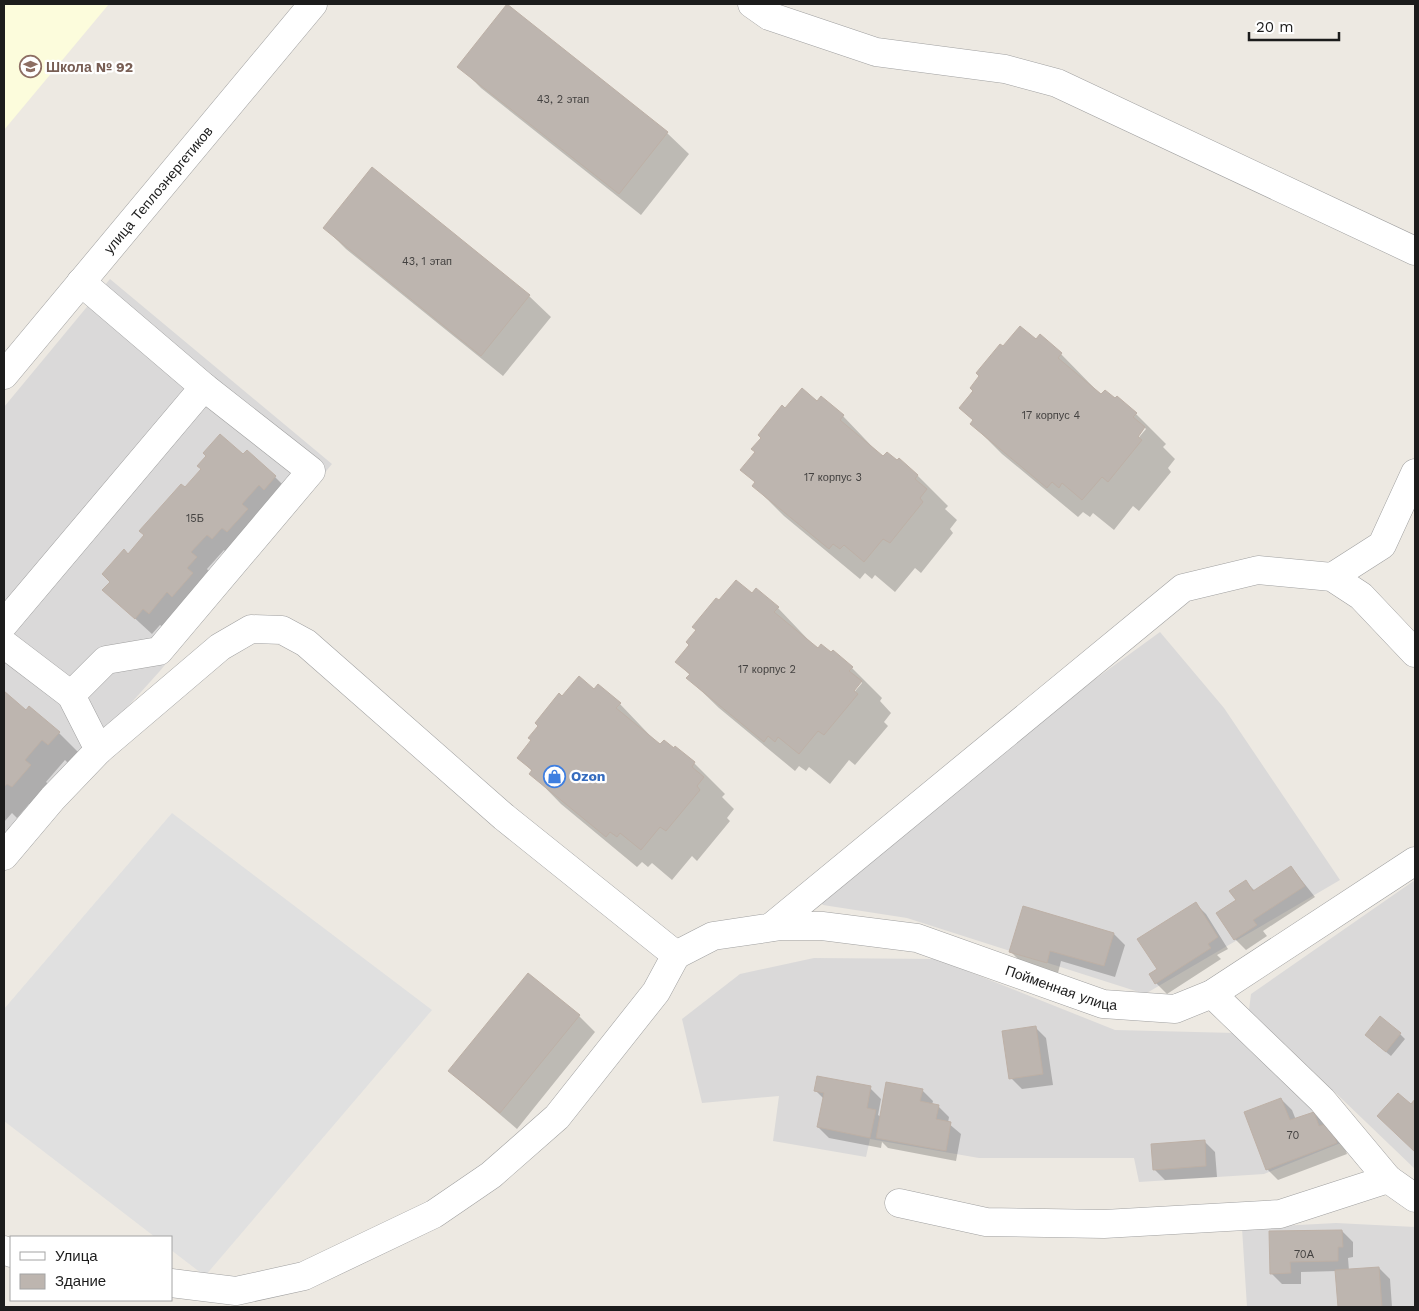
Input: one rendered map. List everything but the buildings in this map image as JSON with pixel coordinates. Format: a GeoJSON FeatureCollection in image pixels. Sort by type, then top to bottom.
{"type":"FeatureCollection","features":[{"type":"Feature","properties":{"kind":"street","name":"улица Теплоэнергетиков"},"geometry":{"type":"LineString","coordinates":[[4,375],[313,4]]}},
{"type":"Feature","properties":{"kind":"street"},"geometry":{"type":"LineString","coordinates":[[752,4],[769,16],[876,52],[1005,69],[1057,83],[1415,251]]}},
{"type":"Feature","properties":{"kind":"street"},"geometry":{"type":"LineString","coordinates":[[71,695],[106,660],[159,651],[311,471],[204,387],[82,282]]}},
{"type":"Feature","properties":{"kind":"street"},"geometry":{"type":"LineString","coordinates":[[4,624],[204,387]]}},
{"type":"Feature","properties":{"kind":"street"},"geometry":{"type":"LineString","coordinates":[[1332,577],[1382,545],[1415,473]]}},
{"type":"Feature","properties":{"kind":"street"},"geometry":{"type":"LineString","coordinates":[[771,927],[1183,588],[1258,570],[1332,577],[1361,596],[1415,653]]}},
{"type":"Feature","properties":{"kind":"street"},"geometry":{"type":"LineString","coordinates":[[4,856],[53,798],[99,750],[220,647],[251,628],[282,630],[306,643],[504,817],[676,955],[656,992],[557,1117],[491,1175],[434,1214],[304,1276],[236,1291],[172,1283]]}},
{"type":"Feature","properties":{"kind":"street"},"geometry":{"type":"LineString","coordinates":[[4,644],[71,695],[99,750]]}},
{"type":"Feature","properties":{"kind":"street","name":"Пойменная улица"},"geometry":{"type":"LineString","coordinates":[[676,955],[713,936],[771,927],[822,926],[917,938],[1103,1004],[1175,1010],[1212,994],[1415,861]]}},
{"type":"Feature","properties":{"kind":"street"},"geometry":{"type":"LineString","coordinates":[[1212,994],[1322,1100],[1388,1179],[1415,1198]]}},
{"type":"Feature","properties":{"kind":"street"},"geometry":{"type":"LineString","coordinates":[[899,1203],[986,1222],[1104,1224],[1280,1214],[1388,1179]]}},
{"type":"Feature","properties":{"kind":"shaded area","name":"Школа № 92"},"geometry":{"type":"Polygon","coordinates":[[[4,4],[109,4],[4,130],[4,4]]]}},
{"type":"Feature","properties":{"kind":"shaded area"},"geometry":{"type":"Polygon","coordinates":[[[110,279],[332,464],[159,672],[104,733],[4,835],[4,407],[110,279]]]}},
{"type":"Feature","properties":{"kind":"shaded area"},"geometry":{"type":"Polygon","coordinates":[[[1160,632],[1224,708],[1340,880],[1145,994],[907,918],[823,905],[808,888],[1160,632]]]}},
{"type":"Feature","properties":{"kind":"shaded area"},"geometry":{"type":"Polygon","coordinates":[[[172,813],[432,1010],[205,1276],[172,1251],[172,1236],[154,1236],[4,1121],[4,1009],[172,813]]]}},
{"type":"Feature","properties":{"kind":"shaded area"},"geometry":{"type":"Polygon","coordinates":[[[1415,880],[1415,1169],[1249,1010],[1251,994],[1415,880]]]}},
{"type":"Feature","properties":{"kind":"shaded area"},"geometry":{"type":"Polygon","coordinates":[[[814,958],[937,959],[1115,1030],[1235,1033],[1348,1140],[1264,1174],[1139,1182],[1134,1158],[979,1158],[870,1139],[866,1157],[773,1141],[779,1096],[702,1103],[682,1019],[740,974],[814,958]]]}},
{"type":"Feature","properties":{"kind":"shaded area"},"geometry":{"type":"Polygon","coordinates":[[[1336,1223],[1415,1227],[1415,1307],[1247,1307],[1242,1228],[1336,1223]]]}},
{"type":"Feature","properties":{"kind":"place","name":"Школа № 92"},"geometry":{"type":"Point","coordinates":[30,67]}},
{"type":"Feature","properties":{"kind":"place","name":"Ozon"},"geometry":{"type":"Point","coordinates":[555,776]}}]}
